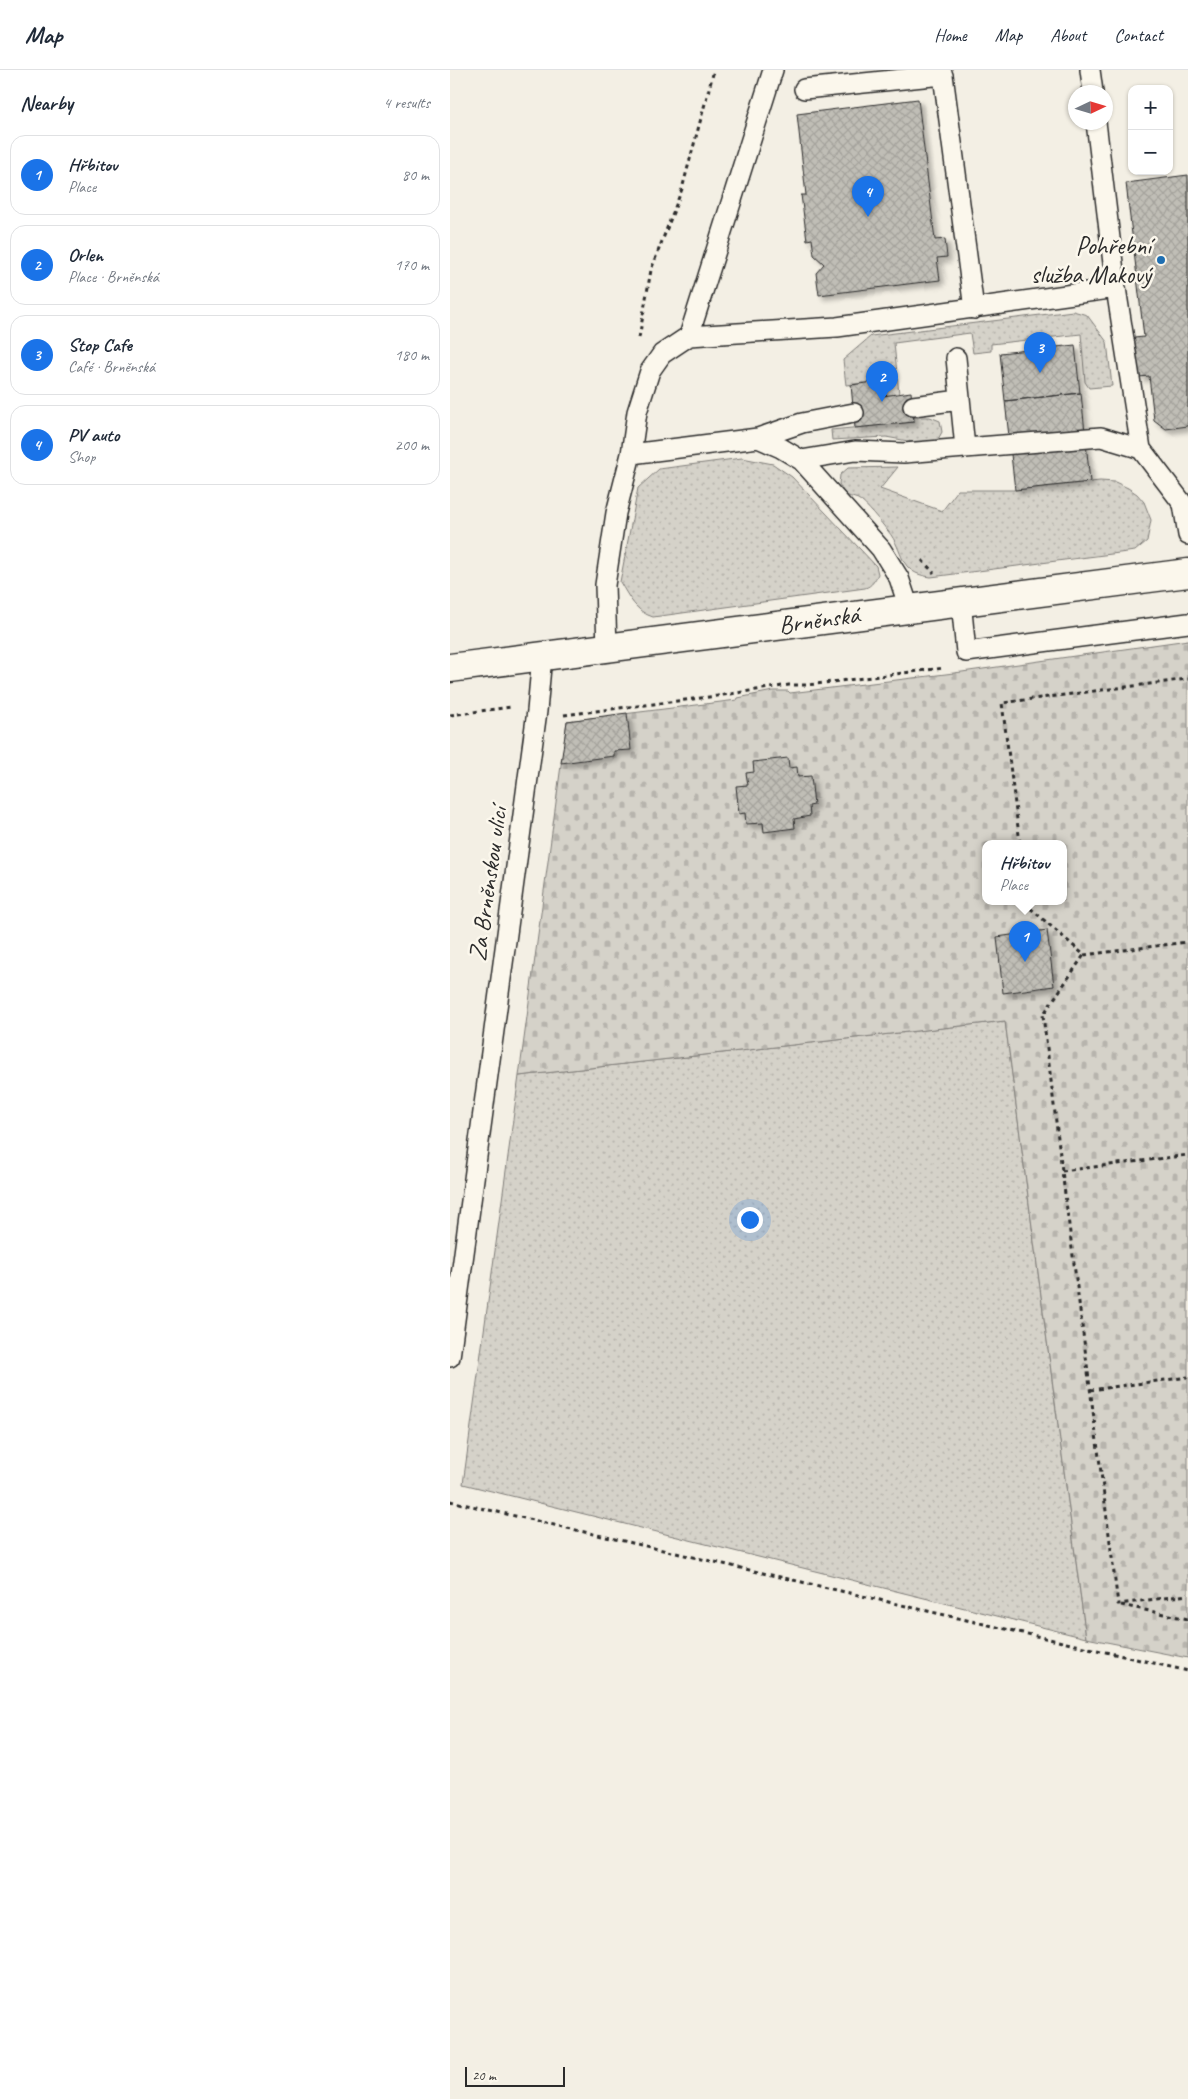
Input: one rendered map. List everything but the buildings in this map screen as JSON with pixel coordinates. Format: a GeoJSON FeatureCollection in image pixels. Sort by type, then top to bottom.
{"type":"FeatureCollection","features":[{"type":"Feature","properties":{"kind":"main road","name":"Brněnská"},"geometry":{"type":"LineString","coordinates":[[450,668],[1188,573]]}},
{"type":"Feature","properties":{"kind":"lane"},"geometry":{"type":"LineString","coordinates":[[688,336],[773,70]]}},
{"type":"Feature","properties":{"kind":"lane"},"geometry":{"type":"LineString","coordinates":[[1090,70],[1092,85]]}},
{"type":"Feature","properties":{"kind":"lane"},"geometry":{"type":"LineString","coordinates":[[804,89],[943,75],[974,309]]}},
{"type":"Feature","properties":{"kind":"lane"},"geometry":{"type":"LineString","coordinates":[[1097,130],[1116,288],[1141,449],[1183,504],[1188,535]]}},
{"type":"Feature","properties":{"kind":"lane"},"geometry":{"type":"LineString","coordinates":[[607,648],[605,585],[616,513],[630,454],[637,412],[650,371],[662,354],[688,336],[837,327],[1116,288]]}},
{"type":"Feature","properties":{"kind":"lane"},"geometry":{"type":"LineString","coordinates":[[956,358],[965,448]]}},
{"type":"Feature","properties":{"kind":"lane"},"geometry":{"type":"LineString","coordinates":[[913,406],[960,400]]}},
{"type":"Feature","properties":{"kind":"lane"},"geometry":{"type":"LineString","coordinates":[[630,454],[758,438],[802,423],[854,413]]}},
{"type":"Feature","properties":{"kind":"lane"},"geometry":{"type":"LineString","coordinates":[[801,460],[855,451],[904,454],[1101,437],[1141,449]]}},
{"type":"Feature","properties":{"kind":"lane"},"geometry":{"type":"LineString","coordinates":[[758,438],[781,448],[801,460],[881,550],[899,578],[909,608]]}},
{"type":"Feature","properties":{"kind":"lane"},"geometry":{"type":"LineString","coordinates":[[951,602],[966,652],[1188,624]]}},
{"type":"Feature","properties":{"kind":"lane","name":"Za Brněnskou ulicí"},"geometry":{"type":"LineString","coordinates":[[450,1357],[537,711],[542,656]]}},
{"type":"Feature","properties":{"kind":"path"},"geometry":{"type":"LineString","coordinates":[[650,371],[643,358],[638,341],[651,270],[682,189],[714,70]]}},
{"type":"Feature","properties":{"kind":"path"},"geometry":{"type":"LineString","coordinates":[[917,554],[936,575],[951,602]]}},
{"type":"Feature","properties":{"kind":"path"},"geometry":{"type":"LineString","coordinates":[[450,715],[512,707],[567,715],[789,685],[806,685],[950,667]]}},
{"type":"Feature","properties":{"kind":"path"},"geometry":{"type":"LineString","coordinates":[[1020,840],[1002,703],[1188,679]]}},
{"type":"Feature","properties":{"kind":"path"},"geometry":{"type":"LineString","coordinates":[[1029,905],[1084,955],[1188,942]]}},
{"type":"Feature","properties":{"kind":"path"},"geometry":{"type":"LineString","coordinates":[[1084,955],[1043,1015],[1118,1604]]}},
{"type":"Feature","properties":{"kind":"path"},"geometry":{"type":"LineString","coordinates":[[1062,1171],[1188,1155]]}},
{"type":"Feature","properties":{"kind":"path"},"geometry":{"type":"LineString","coordinates":[[1090,1390],[1188,1377]]}},
{"type":"Feature","properties":{"kind":"path"},"geometry":{"type":"LineString","coordinates":[[450,1501],[1188,1671]]}},
{"type":"Feature","properties":{"kind":"path"},"geometry":{"type":"LineString","coordinates":[[1118,1604],[1188,1595]]}},
{"type":"Feature","properties":{"kind":"path"},"geometry":{"type":"LineString","coordinates":[[1118,1604],[1188,1619]]}},
{"type":"Feature","properties":{"kind":"green space"},"geometry":{"type":"Polygon","coordinates":[[[1073,311],[1087,315],[1107,342],[1112,386],[1089,388],[1085,382],[1081,334],[991,344],[991,351],[973,353],[970,333],[894,343],[899,394],[883,396],[881,381],[846,385],[843,360],[871,336],[1073,311]]]}},
{"type":"Feature","properties":{"kind":"green space"},"geometry":{"type":"Polygon","coordinates":[[[914,417],[930,417],[940,421],[942,432],[937,441],[919,443],[886,437],[832,440],[831,430],[914,422],[914,417]]]}},
{"type":"Feature","properties":{"kind":"green space"},"geometry":{"type":"Polygon","coordinates":[[[742,458],[773,464],[792,477],[876,566],[878,574],[874,581],[865,588],[653,617],[642,612],[637,608],[620,582],[638,488],[659,469],[742,458]]]}},
{"type":"Feature","properties":{"kind":"green space"},"geometry":{"type":"Polygon","coordinates":[[[898,467],[880,489],[942,511],[958,490],[1014,490],[1100,481],[1115,482],[1137,494],[1144,502],[1151,520],[1147,541],[1135,551],[931,577],[920,575],[907,566],[888,531],[870,509],[862,501],[844,493],[839,484],[840,475],[848,468],[898,467]]]}},
{"type":"Feature","properties":{"kind":"green space"},"geometry":{"type":"Polygon","coordinates":[[[1188,640],[1188,1658],[1086,1638],[1005,1021],[519,1076],[567,721],[737,700],[738,698],[773,691],[788,691],[790,693],[962,672],[1188,640]]]}},
{"type":"Feature","properties":{"kind":"green space"},"geometry":{"type":"Polygon","coordinates":[[[1005,1021],[1086,1638],[463,1484],[519,1076],[1005,1021]]]}},
{"type":"Feature","properties":{"kind":"place","name":"PV auto"},"geometry":{"type":"Point","coordinates":[868,217]}},
{"type":"Feature","properties":{"kind":"place","name":"Pohřební služba Makový"},"geometry":{"type":"Point","coordinates":[1161,260]}},
{"type":"Feature","properties":{"kind":"place","name":"Stop Cafe"},"geometry":{"type":"Point","coordinates":[1040,373]}},
{"type":"Feature","properties":{"kind":"place","name":"Orlen"},"geometry":{"type":"Point","coordinates":[882,402]}},
{"type":"Feature","properties":{"kind":"place","name":"Hřbitov"},"geometry":{"type":"Point","coordinates":[1025,962]}}]}
